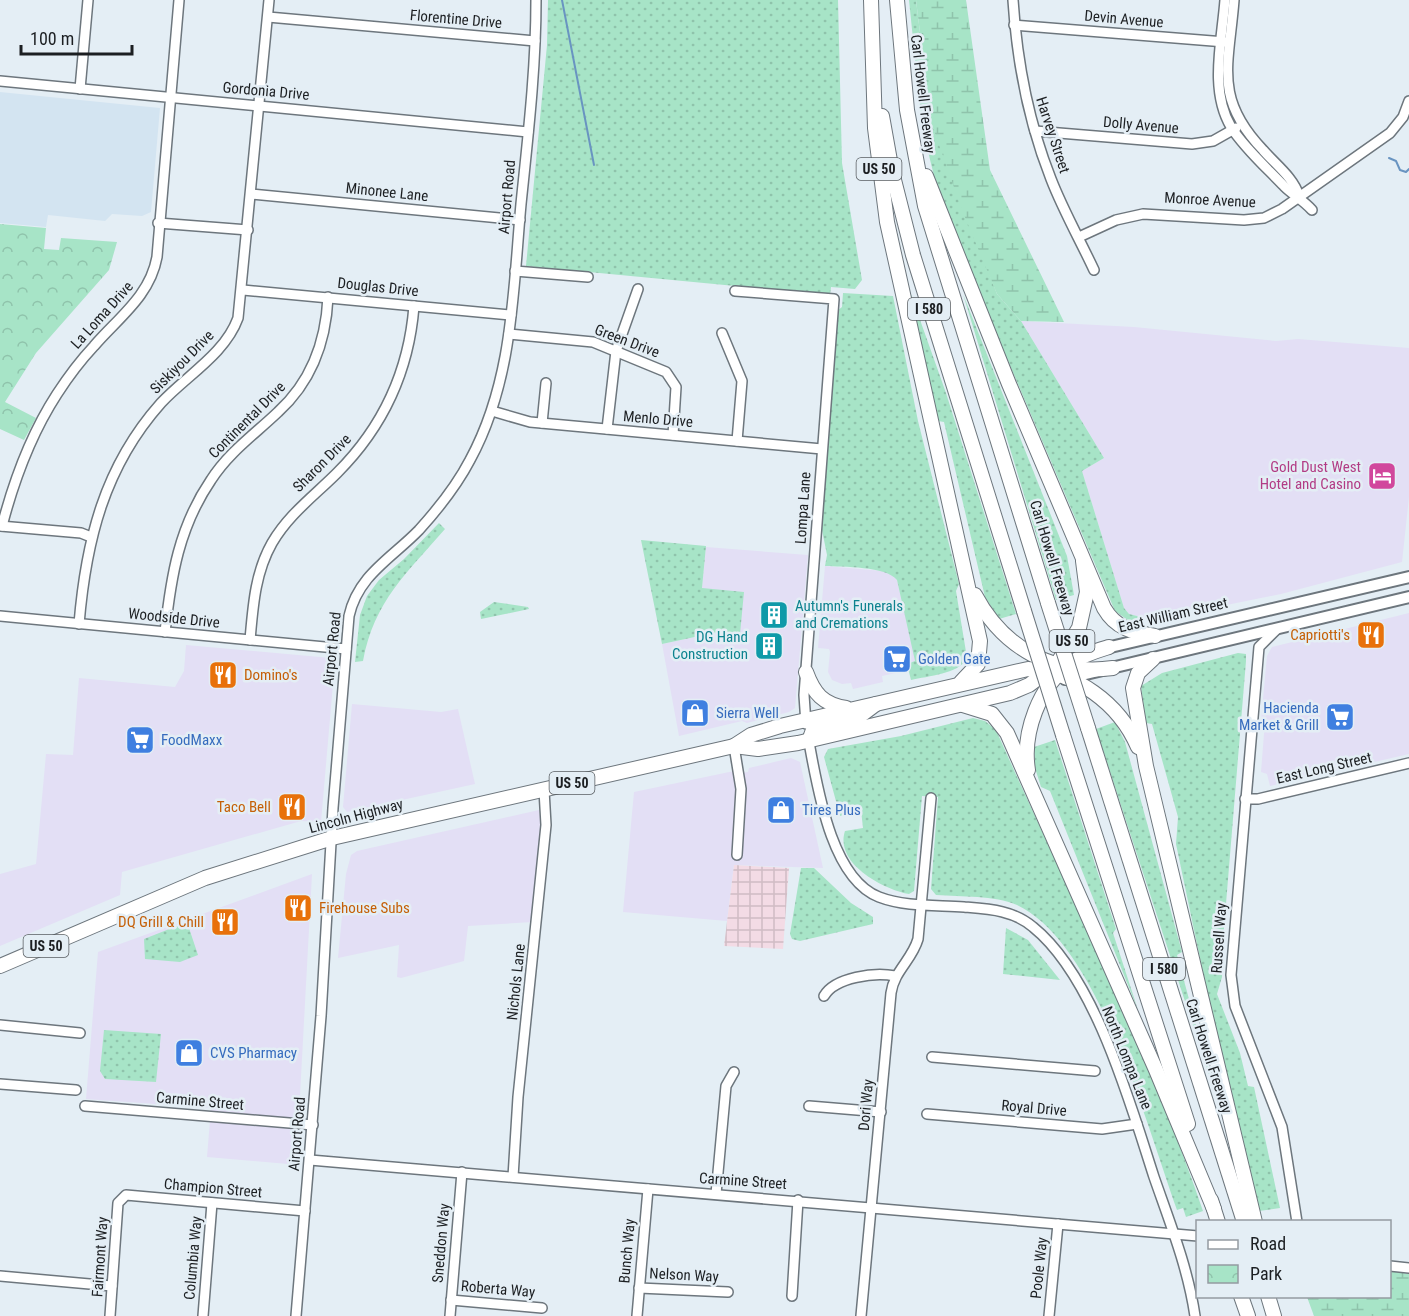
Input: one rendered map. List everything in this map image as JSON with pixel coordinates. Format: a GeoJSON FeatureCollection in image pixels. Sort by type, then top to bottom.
{"type":"FeatureCollection","features":[{"type":"Feature","properties":{"kind":"highway","name":"US 50"},"geometry":{"type":"LineString","coordinates":[[805,720],[961,682],[973,671],[980,654],[968,579],[898,282],[887,222],[875,128],[871,0]]}},
{"type":"Feature","properties":{"kind":"highway","name":"I 580"},"geometry":{"type":"LineString","coordinates":[[871,0],[879,88],[901,212],[1024,611],[1216,1215]]}},
{"type":"Feature","properties":{"kind":"highway","name":"Carl Howell Freeway"},"geometry":{"type":"LineString","coordinates":[[897,0],[907,110],[919,179],[933,235],[1088,728],[1248,1216]]}},
{"type":"Feature","properties":{"kind":"highway","name":"US 50"},"geometry":{"type":"LineString","coordinates":[[809,741],[1010,693],[1029,685],[1057,670],[1075,636],[1084,612],[1087,586],[1083,561],[950,242],[928,183],[907,110]]}},
{"type":"Feature","properties":{"kind":"highway"},"geometry":{"type":"LineString","coordinates":[[1083,561],[1113,621],[1128,630],[1155,636]]}},
{"type":"Feature","properties":{"kind":"highway"},"geometry":{"type":"LineString","coordinates":[[968,579],[998,629],[1020,649],[1097,695],[1120,716],[1135,740],[1146,766]]}},
{"type":"Feature","properties":{"kind":"highway"},"geometry":{"type":"LineString","coordinates":[[1036,795],[1029,773],[1028,737],[1034,714],[1057,670],[1109,647]]}},
{"type":"Feature","properties":{"kind":"highway"},"geometry":{"type":"LineString","coordinates":[[1153,659],[1138,673],[1132,688],[1146,766],[1248,1216]]}},
{"type":"Feature","properties":{"kind":"highway"},"geometry":{"type":"LineString","coordinates":[[961,682],[1028,669],[1113,668]]}},
{"type":"Feature","properties":{"kind":"highway"},"geometry":{"type":"LineString","coordinates":[[806,672],[813,691],[822,700],[851,708]]}},
{"type":"Feature","properties":{"kind":"highway"},"geometry":{"type":"LineString","coordinates":[[809,741],[813,730],[856,719],[877,703]]}},
{"type":"Feature","properties":{"kind":"highway"},"geometry":{"type":"LineString","coordinates":[[959,705],[986,711],[1000,721],[1036,795],[1216,1215]]}},
{"type":"Feature","properties":{"kind":"highway","name":"Lincoln Highway"},"geometry":{"type":"LineString","coordinates":[[734,746],[754,734],[805,720]]}},
{"type":"Feature","properties":{"kind":"highway","name":"Lincoln Highway"},"geometry":{"type":"LineString","coordinates":[[0,966],[205,878],[332,838],[734,746],[766,748],[809,741]]}},
{"type":"Feature","properties":{"kind":"highway"},"geometry":{"type":"LineString","coordinates":[[1242,1298],[1248,1316]]}},
{"type":"Feature","properties":{"kind":"highway"},"geometry":{"type":"LineString","coordinates":[[1269,1298],[1274,1316]]}},
{"type":"Feature","properties":{"kind":"main road","name":"East William Street"},"geometry":{"type":"LineString","coordinates":[[1109,647],[1409,577]]}},
{"type":"Feature","properties":{"kind":"main road"},"geometry":{"type":"LineString","coordinates":[[1113,668],[1409,597]]}},
{"type":"Feature","properties":{"kind":"street"},"geometry":{"type":"LineString","coordinates":[[80,89],[88,0]]}},
{"type":"Feature","properties":{"kind":"street","name":"La Loma Drive"},"geometry":{"type":"LineString","coordinates":[[1,526],[17,475],[57,394],[84,357],[147,287],[155,266],[178,0]]}},
{"type":"Feature","properties":{"kind":"street","name":"Siskiyou Drive"},"geometry":{"type":"LineString","coordinates":[[79,624],[85,561],[91,537],[105,494],[126,453],[160,404],[229,337],[238,318],[243,290],[269,0]]}},
{"type":"Feature","properties":{"kind":"street","name":"Airport Road"},"geometry":{"type":"LineString","coordinates":[[296,1316],[313,1125],[332,838],[351,610],[363,583],[419,530],[459,479],[478,444],[492,411],[504,368],[509,334],[528,132],[536,0]]}},
{"type":"Feature","properties":{"kind":"street","name":"Harvey Street"},"geometry":{"type":"LineString","coordinates":[[1013,0],[1020,73],[1035,130],[1058,195],[1094,270]]}},
{"type":"Feature","properties":{"kind":"street"},"geometry":{"type":"LineString","coordinates":[[1225,0],[1229,94],[1237,128],[1292,181],[1299,196],[1312,210]]}},
{"type":"Feature","properties":{"kind":"street"},"geometry":{"type":"LineString","coordinates":[[1226,42],[1234,0]]}},
{"type":"Feature","properties":{"kind":"street","name":"Florentine Drive"},"geometry":{"type":"LineString","coordinates":[[268,17],[535,41]]}},
{"type":"Feature","properties":{"kind":"street","name":"Devin Avenue"},"geometry":{"type":"LineString","coordinates":[[1014,25],[1226,42]]}},
{"type":"Feature","properties":{"kind":"street","name":"Gordonia Drive"},"geometry":{"type":"LineString","coordinates":[[0,81],[528,132]]}},
{"type":"Feature","properties":{"kind":"street","name":"Monroe Avenue"},"geometry":{"type":"LineString","coordinates":[[1079,237],[1116,220],[1143,214],[1257,219],[1276,212],[1390,133],[1403,117],[1409,102]]}},
{"type":"Feature","properties":{"kind":"street","name":"Dolly Avenue"},"geometry":{"type":"LineString","coordinates":[[1035,130],[1192,144],[1213,141],[1237,128]]}},
{"type":"Feature","properties":{"kind":"street","name":"Minonee Lane"},"geometry":{"type":"LineString","coordinates":[[251,194],[520,220]]}},
{"type":"Feature","properties":{"kind":"street"},"geometry":{"type":"LineString","coordinates":[[158,223],[248,230]]}},
{"type":"Feature","properties":{"kind":"street"},"geometry":{"type":"LineString","coordinates":[[515,271],[588,277]]}},
{"type":"Feature","properties":{"kind":"street"},"geometry":{"type":"LineString","coordinates":[[607,429],[616,351],[638,289]]}},
{"type":"Feature","properties":{"kind":"street","name":"Douglas Drive"},"geometry":{"type":"LineString","coordinates":[[243,290],[511,315]]}},
{"type":"Feature","properties":{"kind":"street","name":"Lompa Lane"},"geometry":{"type":"LineString","coordinates":[[735,291],[834,299],[806,672],[805,720]]}},
{"type":"Feature","properties":{"kind":"street","name":"Continental Drive"},"geometry":{"type":"LineString","coordinates":[[165,632],[175,559],[191,513],[222,465],[241,443],[280,411],[307,377],[320,347],[328,297]]}},
{"type":"Feature","properties":{"kind":"street","name":"Sharon Drive"},"geometry":{"type":"LineString","coordinates":[[250,640],[255,588],[267,552],[288,519],[349,461],[379,421],[394,393],[406,357],[414,306]]}},
{"type":"Feature","properties":{"kind":"street"},"geometry":{"type":"LineString","coordinates":[[722,333],[742,381],[738,441]]}},
{"type":"Feature","properties":{"kind":"street","name":"Green Drive"},"geometry":{"type":"LineString","coordinates":[[509,334],[587,341],[664,371],[673,378],[677,391],[673,435]]}},
{"type":"Feature","properties":{"kind":"street"},"geometry":{"type":"LineString","coordinates":[[542,423],[546,382]]}},
{"type":"Feature","properties":{"kind":"street","name":"Menlo Drive"},"geometry":{"type":"LineString","coordinates":[[492,411],[518,420],[542,423],[822,449]]}},
{"type":"Feature","properties":{"kind":"street"},"geometry":{"type":"LineString","coordinates":[[1,526],[81,533],[91,537]]}},
{"type":"Feature","properties":{"kind":"street","name":"Woodside Drive"},"geometry":{"type":"LineString","coordinates":[[0,616],[346,649]]}},
{"type":"Feature","properties":{"kind":"street"},"geometry":{"type":"LineString","coordinates":[[1239,638],[1259,647],[1278,628]]}},
{"type":"Feature","properties":{"kind":"street","name":"Russell Way"},"geometry":{"type":"LineString","coordinates":[[1259,647],[1232,952],[1232,993],[1240,1020],[1282,1127],[1297,1220]]}},
{"type":"Feature","properties":{"kind":"street","name":"North Lompa Lane"},"geometry":{"type":"LineString","coordinates":[[805,720],[831,837],[846,870],[860,885],[875,895],[895,901],[1006,912],[1027,922],[1043,936],[1065,966],[1092,1011],[1110,1050],[1174,1234],[1195,1316]]}},
{"type":"Feature","properties":{"kind":"street"},"geometry":{"type":"LineString","coordinates":[[734,746],[741,792],[737,855]]}},
{"type":"Feature","properties":{"kind":"street","name":"East Long Street"},"geometry":{"type":"LineString","coordinates":[[1245,799],[1258,799],[1409,763]]}},
{"type":"Feature","properties":{"kind":"street","name":"Nichols Lane"},"geometry":{"type":"LineString","coordinates":[[513,1177],[518,1097],[546,825],[544,790]]}},
{"type":"Feature","properties":{"kind":"street","name":"Dori Way"},"geometry":{"type":"LineString","coordinates":[[861,1316],[895,976],[915,948],[922,904],[931,798]]}},
{"type":"Feature","properties":{"kind":"street"},"geometry":{"type":"LineString","coordinates":[[824,996],[831,987],[840,983],[874,975],[895,976]]}},
{"type":"Feature","properties":{"kind":"street"},"geometry":{"type":"LineString","coordinates":[[0,1024],[80,1033]]}},
{"type":"Feature","properties":{"kind":"street"},"geometry":{"type":"LineString","coordinates":[[932,1057],[1095,1071]]}},
{"type":"Feature","properties":{"kind":"street"},"geometry":{"type":"LineString","coordinates":[[716,1194],[725,1090],[734,1072]]}},
{"type":"Feature","properties":{"kind":"street"},"geometry":{"type":"LineString","coordinates":[[0,1084],[76,1090]]}},
{"type":"Feature","properties":{"kind":"street","name":"Carmine Street"},"geometry":{"type":"LineString","coordinates":[[85,1106],[313,1125]]}},
{"type":"Feature","properties":{"kind":"street"},"geometry":{"type":"LineString","coordinates":[[809,1106],[881,1112]]}},
{"type":"Feature","properties":{"kind":"street","name":"Royal Drive"},"geometry":{"type":"LineString","coordinates":[[927,1114],[1107,1129],[1137,1124]]}},
{"type":"Feature","properties":{"kind":"street","name":"Carmine Street"},"geometry":{"type":"LineString","coordinates":[[310,1160],[798,1200],[1196,1236]]}},
{"type":"Feature","properties":{"kind":"street","name":"Sneddon Way"},"geometry":{"type":"LineString","coordinates":[[450,1316],[462,1172]]}},
{"type":"Feature","properties":{"kind":"street","name":"Bunch Way"},"geometry":{"type":"LineString","coordinates":[[637,1316],[648,1189]]}},
{"type":"Feature","properties":{"kind":"street","name":"Champion Street"},"geometry":{"type":"LineString","coordinates":[[119,1200],[129,1195],[305,1211]]}},
{"type":"Feature","properties":{"kind":"street","name":"Fairmont Way"},"geometry":{"type":"LineString","coordinates":[[110,1316],[119,1200]]}},
{"type":"Feature","properties":{"kind":"street"},"geometry":{"type":"LineString","coordinates":[[792,1296],[798,1200]]}},
{"type":"Feature","properties":{"kind":"street","name":"Columbia Way"},"geometry":{"type":"LineString","coordinates":[[203,1316],[212,1203]]}},
{"type":"Feature","properties":{"kind":"street","name":"Poole Way"},"geometry":{"type":"LineString","coordinates":[[1049,1316],[1058,1224]]}},
{"type":"Feature","properties":{"kind":"street"},"geometry":{"type":"LineString","coordinates":[[1391,1266],[1409,1268]]}},
{"type":"Feature","properties":{"kind":"street"},"geometry":{"type":"LineString","coordinates":[[0,1276],[112,1286]]}},
{"type":"Feature","properties":{"kind":"street","name":"Nelson Way"},"geometry":{"type":"LineString","coordinates":[[639,1288],[728,1292]]}},
{"type":"Feature","properties":{"kind":"street","name":"Roberta Way"},"geometry":{"type":"LineString","coordinates":[[451,1300],[542,1308]]}},
{"type":"Feature","properties":{"kind":"shaded area"},"geometry":{"type":"Polygon","coordinates":[[[0,92],[160,108],[151,212],[142,216],[112,214],[105,221],[48,215],[46,227],[0,223],[0,92]]]}},
{"type":"Feature","properties":{"kind":"shaded area"},"geometry":{"type":"Polygon","coordinates":[[[1021,321],[1134,327],[1276,341],[1298,339],[1409,348],[1409,497],[1402,562],[1281,594],[1207,609],[1188,609],[1145,618],[1129,614],[1124,608],[1082,471],[1104,458],[1021,321]]]}},
{"type":"Feature","properties":{"kind":"shaded area"},"geometry":{"type":"Polygon","coordinates":[[[706,547],[808,555],[795,708],[789,712],[747,723],[742,721],[679,736],[662,644],[718,632],[740,634],[702,588],[706,547]]]}},
{"type":"Feature","properties":{"kind":"shaded area"},"geometry":{"type":"Polygon","coordinates":[[[825,566],[883,571],[893,575],[897,580],[916,661],[907,664],[909,670],[882,676],[883,682],[853,689],[851,683],[842,684],[832,680],[828,672],[829,649],[818,648],[825,566]]]}},
{"type":"Feature","properties":{"kind":"shaded area"},"geometry":{"type":"Polygon","coordinates":[[[1409,613],[1409,754],[1270,786],[1267,774],[1261,772],[1265,721],[1261,721],[1267,656],[1272,647],[1409,613]]]}},
{"type":"Feature","properties":{"kind":"shaded area"},"geometry":{"type":"Polygon","coordinates":[[[186,645],[331,658],[335,661],[321,822],[301,821],[122,872],[120,895],[0,946],[0,874],[36,864],[46,754],[73,755],[79,678],[175,687],[184,671],[186,645]]]}},
{"type":"Feature","properties":{"kind":"shaded area"},"geometry":{"type":"Polygon","coordinates":[[[352,704],[441,712],[458,709],[475,784],[347,812],[343,807],[352,704]]]}},
{"type":"Feature","properties":{"kind":"shaded area"},"geometry":{"type":"Polygon","coordinates":[[[791,758],[800,762],[823,868],[734,865],[727,921],[623,912],[634,792],[734,771],[735,774],[748,772],[749,768],[791,758]]]}},
{"type":"Feature","properties":{"kind":"shaded area"},"geometry":{"type":"Polygon","coordinates":[[[539,810],[542,826],[533,922],[468,926],[464,961],[401,978],[397,977],[399,945],[338,958],[346,874],[351,855],[357,851],[539,810]]]}},
{"type":"Feature","properties":{"kind":"shaded area"},"geometry":{"type":"Polygon","coordinates":[[[734,865],[789,868],[783,949],[724,946],[734,865]]]}},
{"type":"Feature","properties":{"kind":"shaded area"},"geometry":{"type":"Polygon","coordinates":[[[312,874],[299,1114],[302,1132],[299,1165],[207,1157],[211,1108],[86,1099],[98,952],[312,874]]]}},
{"type":"Feature","properties":{"kind":"green space"},"geometry":{"type":"Polygon","coordinates":[[[548,0],[838,0],[842,163],[862,280],[855,289],[831,287],[830,295],[526,266],[547,45],[548,0]]]}},
{"type":"Feature","properties":{"kind":"green space"},"geometry":{"type":"Polygon","coordinates":[[[909,0],[916,0],[931,122],[997,294],[1021,321],[1104,458],[1082,471],[1124,608],[1129,614],[1145,618],[1129,621],[1115,611],[964,258],[937,188],[922,127],[909,0]]]}},
{"type":"Feature","properties":{"kind":"green space"},"geometry":{"type":"Polygon","coordinates":[[[916,0],[966,0],[990,170],[1064,322],[1021,321],[997,294],[962,210],[931,122],[916,0]]]}},
{"type":"Feature","properties":{"kind":"green space"},"geometry":{"type":"Polygon","coordinates":[[[0,224],[46,228],[44,249],[59,250],[61,238],[117,242],[109,270],[36,353],[5,402],[36,418],[24,440],[0,429],[0,224]]]}},
{"type":"Feature","properties":{"kind":"green space"},"geometry":{"type":"Polygon","coordinates":[[[908,286],[946,393],[1016,614],[999,619],[985,597],[944,422],[938,421],[911,312],[908,286]]]}},
{"type":"Feature","properties":{"kind":"green space"},"geometry":{"type":"Polygon","coordinates":[[[843,293],[893,296],[918,421],[959,584],[956,591],[967,658],[957,668],[942,674],[911,680],[907,664],[915,661],[897,580],[891,575],[874,570],[825,566],[827,555],[820,520],[837,311],[842,307],[843,293]]]}},
{"type":"Feature","properties":{"kind":"green space"},"geometry":{"type":"Polygon","coordinates":[[[963,294],[1067,556],[1074,595],[1056,600],[963,294]]]}},
{"type":"Feature","properties":{"kind":"green space"},"geometry":{"type":"Polygon","coordinates":[[[439,523],[445,529],[394,589],[375,621],[363,661],[355,662],[360,615],[367,596],[379,580],[404,559],[439,523]]]}},
{"type":"Feature","properties":{"kind":"green space"},"geometry":{"type":"Polygon","coordinates":[[[641,540],[706,546],[702,588],[744,592],[740,634],[718,632],[662,644],[641,540]]]}},
{"type":"Feature","properties":{"kind":"green space"},"geometry":{"type":"Polygon","coordinates":[[[494,602],[529,609],[481,619],[480,612],[494,602]]]}},
{"type":"Feature","properties":{"kind":"green space"},"geometry":{"type":"Polygon","coordinates":[[[1238,653],[1246,654],[1246,661],[1222,977],[1217,994],[1240,1053],[1248,1086],[1254,1087],[1280,1208],[1259,1211],[1211,1011],[1176,844],[1178,817],[1152,724],[1146,723],[1141,686],[1162,673],[1238,653]]]}},
{"type":"Feature","properties":{"kind":"green space"},"geometry":{"type":"Polygon","coordinates":[[[973,718],[985,721],[996,730],[1132,1028],[1203,1211],[1186,1217],[1183,1208],[1177,1210],[1135,1088],[1096,997],[1072,957],[1046,926],[1017,905],[1008,902],[988,898],[936,895],[931,889],[938,797],[922,796],[914,891],[909,894],[875,881],[854,864],[847,854],[844,843],[845,831],[863,828],[861,810],[840,816],[824,757],[828,749],[901,736],[973,718]]]}},
{"type":"Feature","properties":{"kind":"green space"},"geometry":{"type":"Polygon","coordinates":[[[1115,722],[1125,742],[1182,952],[1177,955],[1213,1087],[1096,729],[1115,722]]]}},
{"type":"Feature","properties":{"kind":"green space"},"geometry":{"type":"Polygon","coordinates":[[[1055,740],[1116,929],[1113,933],[1138,1010],[1050,791],[1041,787],[1035,768],[1034,747],[1055,740]]]}},
{"type":"Feature","properties":{"kind":"green space"},"geometry":{"type":"Polygon","coordinates":[[[801,868],[814,868],[851,903],[873,917],[873,924],[800,941],[792,939],[790,934],[801,868]]]}},
{"type":"Feature","properties":{"kind":"green space"},"geometry":{"type":"Polygon","coordinates":[[[187,922],[198,955],[180,962],[145,959],[144,939],[187,922]]]}},
{"type":"Feature","properties":{"kind":"green space"},"geometry":{"type":"Polygon","coordinates":[[[1006,928],[1028,940],[1060,980],[1003,974],[1006,928]]]}},
{"type":"Feature","properties":{"kind":"green space"},"geometry":{"type":"Polygon","coordinates":[[[104,1030],[161,1034],[156,1082],[105,1079],[100,1071],[104,1030]]]}},
{"type":"Feature","properties":{"kind":"green space"},"geometry":{"type":"Polygon","coordinates":[[[1391,1271],[1409,1274],[1409,1316],[1314,1316],[1307,1298],[1391,1298],[1391,1271]]]}},
{"type":"Feature","properties":{"kind":"waterway"},"geometry":{"type":"LineString","coordinates":[[562,0],[594,165]]}},
{"type":"Feature","properties":{"kind":"waterway"},"geometry":{"type":"LineString","coordinates":[[1389,158],[1396,161],[1400,170],[1406,172],[1409,169]]}},
{"type":"Feature","properties":{"kind":"place","name":"Gold Dust West Hotel and Casino"},"geometry":{"type":"Point","coordinates":[1382,476]}},
{"type":"Feature","properties":{"kind":"place","name":"Autumn's Funerals and Cremations"},"geometry":{"type":"Point","coordinates":[774,615]}},
{"type":"Feature","properties":{"kind":"place","name":"Capriotti's"},"geometry":{"type":"Point","coordinates":[1371,635]}},
{"type":"Feature","properties":{"kind":"place","name":"DG Hand Construction"},"geometry":{"type":"Point","coordinates":[769,646]}},
{"type":"Feature","properties":{"kind":"place","name":"Golden Gate"},"geometry":{"type":"Point","coordinates":[897,659]}},
{"type":"Feature","properties":{"kind":"place","name":"Domino's"},"geometry":{"type":"Point","coordinates":[223,675]}},
{"type":"Feature","properties":{"kind":"place","name":"Sierra Well"},"geometry":{"type":"Point","coordinates":[695,713]}},
{"type":"Feature","properties":{"kind":"place","name":"Hacienda Market & Grill"},"geometry":{"type":"Point","coordinates":[1340,717]}},
{"type":"Feature","properties":{"kind":"place","name":"FoodMaxx"},"geometry":{"type":"Point","coordinates":[140,740]}},
{"type":"Feature","properties":{"kind":"place","name":"Taco Bell"},"geometry":{"type":"Point","coordinates":[292,807]}},
{"type":"Feature","properties":{"kind":"place","name":"Tires Plus"},"geometry":{"type":"Point","coordinates":[781,810]}},
{"type":"Feature","properties":{"kind":"place","name":"Firehouse Subs"},"geometry":{"type":"Point","coordinates":[298,908]}},
{"type":"Feature","properties":{"kind":"place","name":"DQ Grill & Chill"},"geometry":{"type":"Point","coordinates":[225,922]}},
{"type":"Feature","properties":{"kind":"place","name":"CVS Pharmacy"},"geometry":{"type":"Point","coordinates":[189,1053]}}]}
